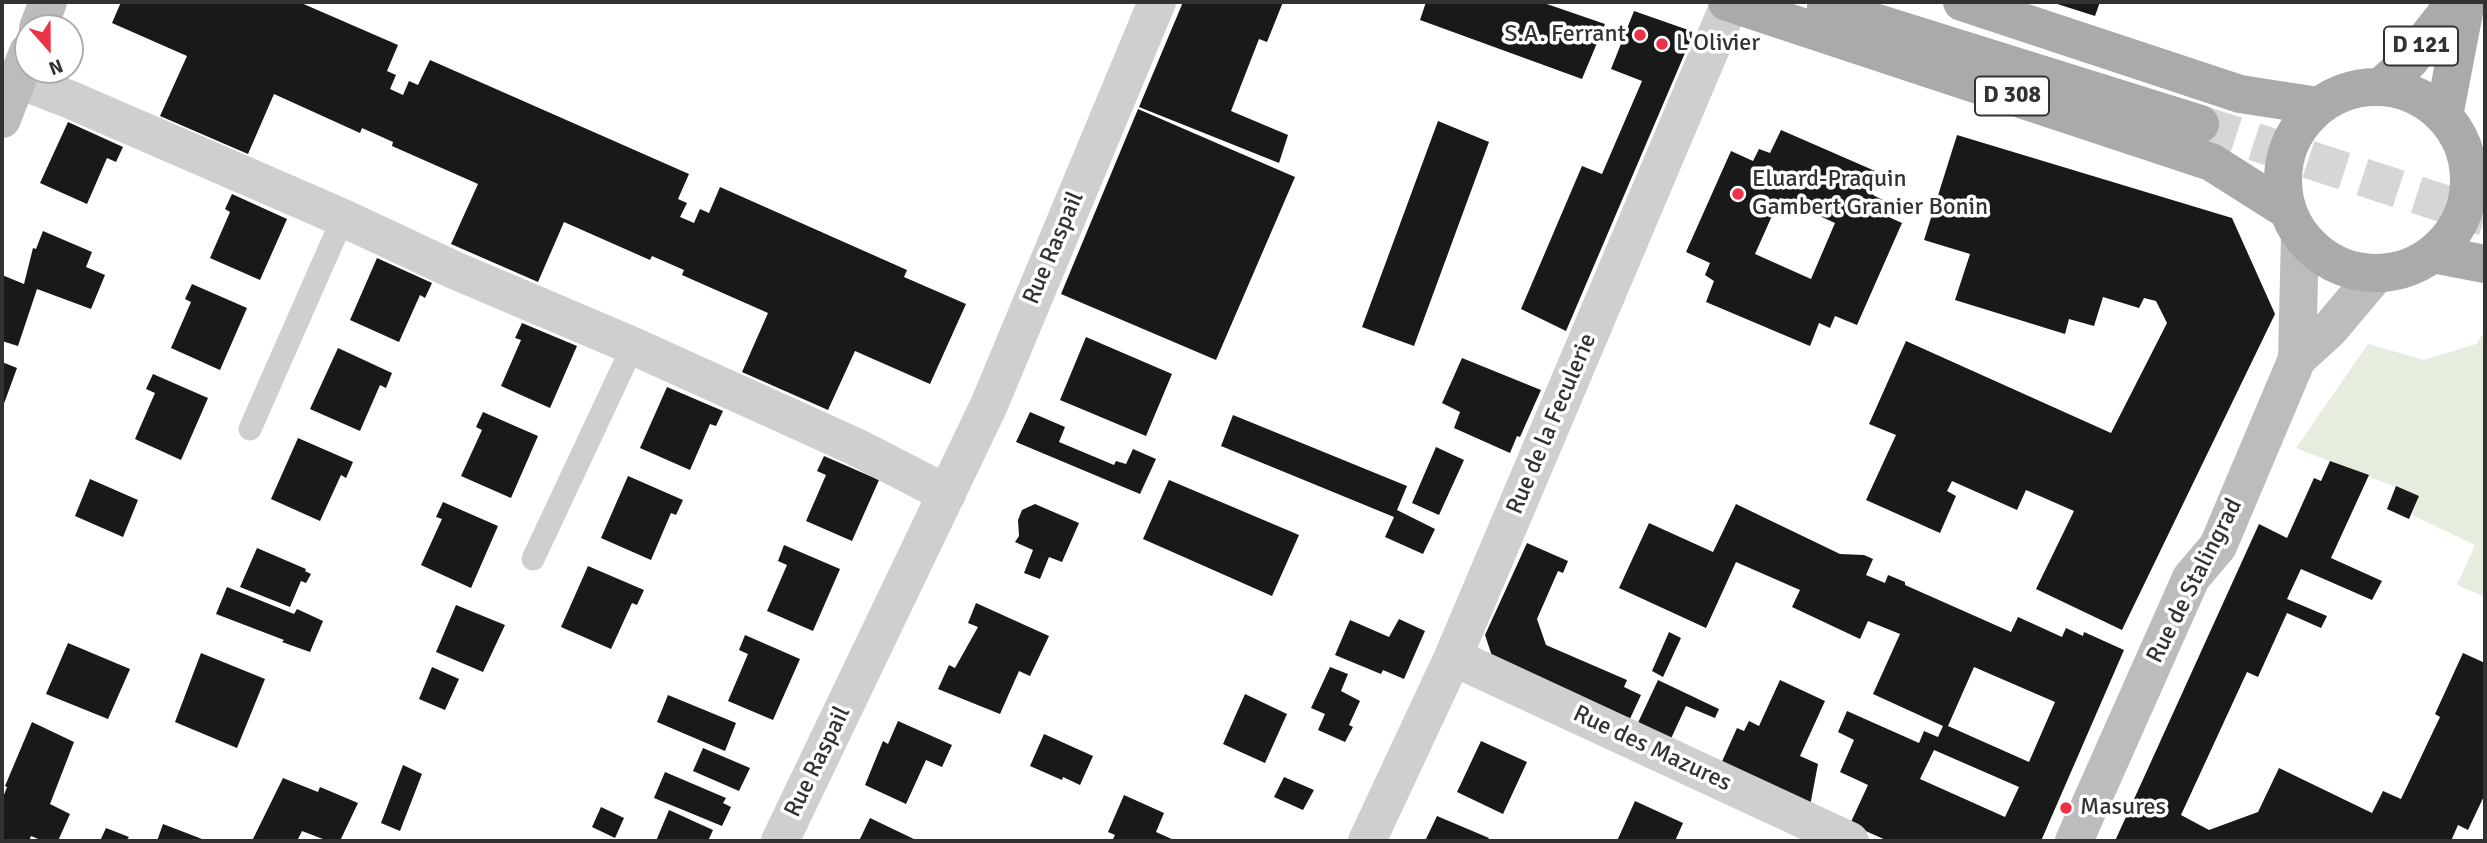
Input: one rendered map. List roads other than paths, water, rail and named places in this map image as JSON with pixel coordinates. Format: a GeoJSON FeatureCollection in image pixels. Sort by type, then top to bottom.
{"type":"FeatureCollection","features":[{"type":"Feature","properties":{"kind":"main road","name":"D 308"},"geometry":{"type":"LineString","coordinates":[[1728,2],[2211,162],[2294,223]]}},
{"type":"Feature","properties":{"kind":"main road","name":"D 308"},"geometry":{"type":"LineString","coordinates":[[1810,2],[2204,117],[1884,2]]}},
{"type":"Feature","properties":{"kind":"main road"},"geometry":{"type":"LineString","coordinates":[[1962,2],[2240,94],[2318,106]]}},
{"type":"Feature","properties":{"kind":"main road","name":"D 121"},"geometry":{"type":"LineString","coordinates":[[2382,86],[2410,60],[2455,2]]}},
{"type":"Feature","properties":{"kind":"main road","name":"D 121"},"geometry":{"type":"LineString","coordinates":[[2464,142],[2466,2]]}},
{"type":"Feature","properties":{"kind":"main road"},"geometry":{"type":"LineString","coordinates":[[2,120],[15,84]]}},
{"type":"Feature","properties":{"kind":"main road"},"geometry":{"type":"LineString","coordinates":[[2382,86],[2426,101],[2464,142],[2469,169],[2468,193],[2462,216],[2450,237],[2433,254],[2407,268],[2377,273],[2343,267],[2326,259],[2294,223],[2282,187],[2284,164],[2302,122],[2318,106],[2338,95],[2360,88],[2382,86]]}},
{"type":"Feature","properties":{"kind":"main road","name":"Rue de Stalingrad"},"geometry":{"type":"LineString","coordinates":[[2074,841],[2191,578],[2218,546],[2297,359],[2294,223]]}},
{"type":"Feature","properties":{"kind":"main road"},"geometry":{"type":"LineString","coordinates":[[2433,254],[2485,264]]}},
{"type":"Feature","properties":{"kind":"main road","name":"Rue de Stalingrad"},"geometry":{"type":"LineString","coordinates":[[2297,359],[2329,330],[2377,273]]}},
{"type":"Feature","properties":{"kind":"street","name":"Rue Raspail"},"geometry":{"type":"LineString","coordinates":[[780,841],[935,487],[989,405],[1157,2]]}},
{"type":"Feature","properties":{"kind":"street","name":"Rue de la Feculerie"},"geometry":{"type":"LineString","coordinates":[[1367,841],[1453,657],[1728,2]]}},
{"type":"Feature","properties":{"kind":"street"},"geometry":{"type":"LineString","coordinates":[[48,84],[71,100],[343,218],[454,270],[633,346],[856,447],[935,487]]}},
{"type":"Feature","properties":{"kind":"street","name":"Rue des Mazures"},"geometry":{"type":"LineString","coordinates":[[1453,657],[1838,839]]}},
{"type":"Feature","properties":{"kind":"lane"},"geometry":{"type":"LineString","coordinates":[[250,429],[343,218]]}},
{"type":"Feature","properties":{"kind":"lane"},"geometry":{"type":"LineString","coordinates":[[533,559],[633,346]]}},
{"type":"Feature","properties":{"kind":"tunnel"},"geometry":{"type":"LineString","coordinates":[[2200,124],[2485,217]]}},
{"type":"Feature","properties":{"kind":"place","name":"S.A. Ferrant"},"geometry":{"type":"Point","coordinates":[1640,35]}},
{"type":"Feature","properties":{"kind":"place","name":"L'Olivier"},"geometry":{"type":"Point","coordinates":[1662,44]}},
{"type":"Feature","properties":{"kind":"place","name":"Eluard-Praquin Gambert Granier Bonin"},"geometry":{"type":"Point","coordinates":[1738,194]}},
{"type":"Feature","properties":{"kind":"place","name":"Masures"},"geometry":{"type":"Point","coordinates":[2066,808]}}]}
